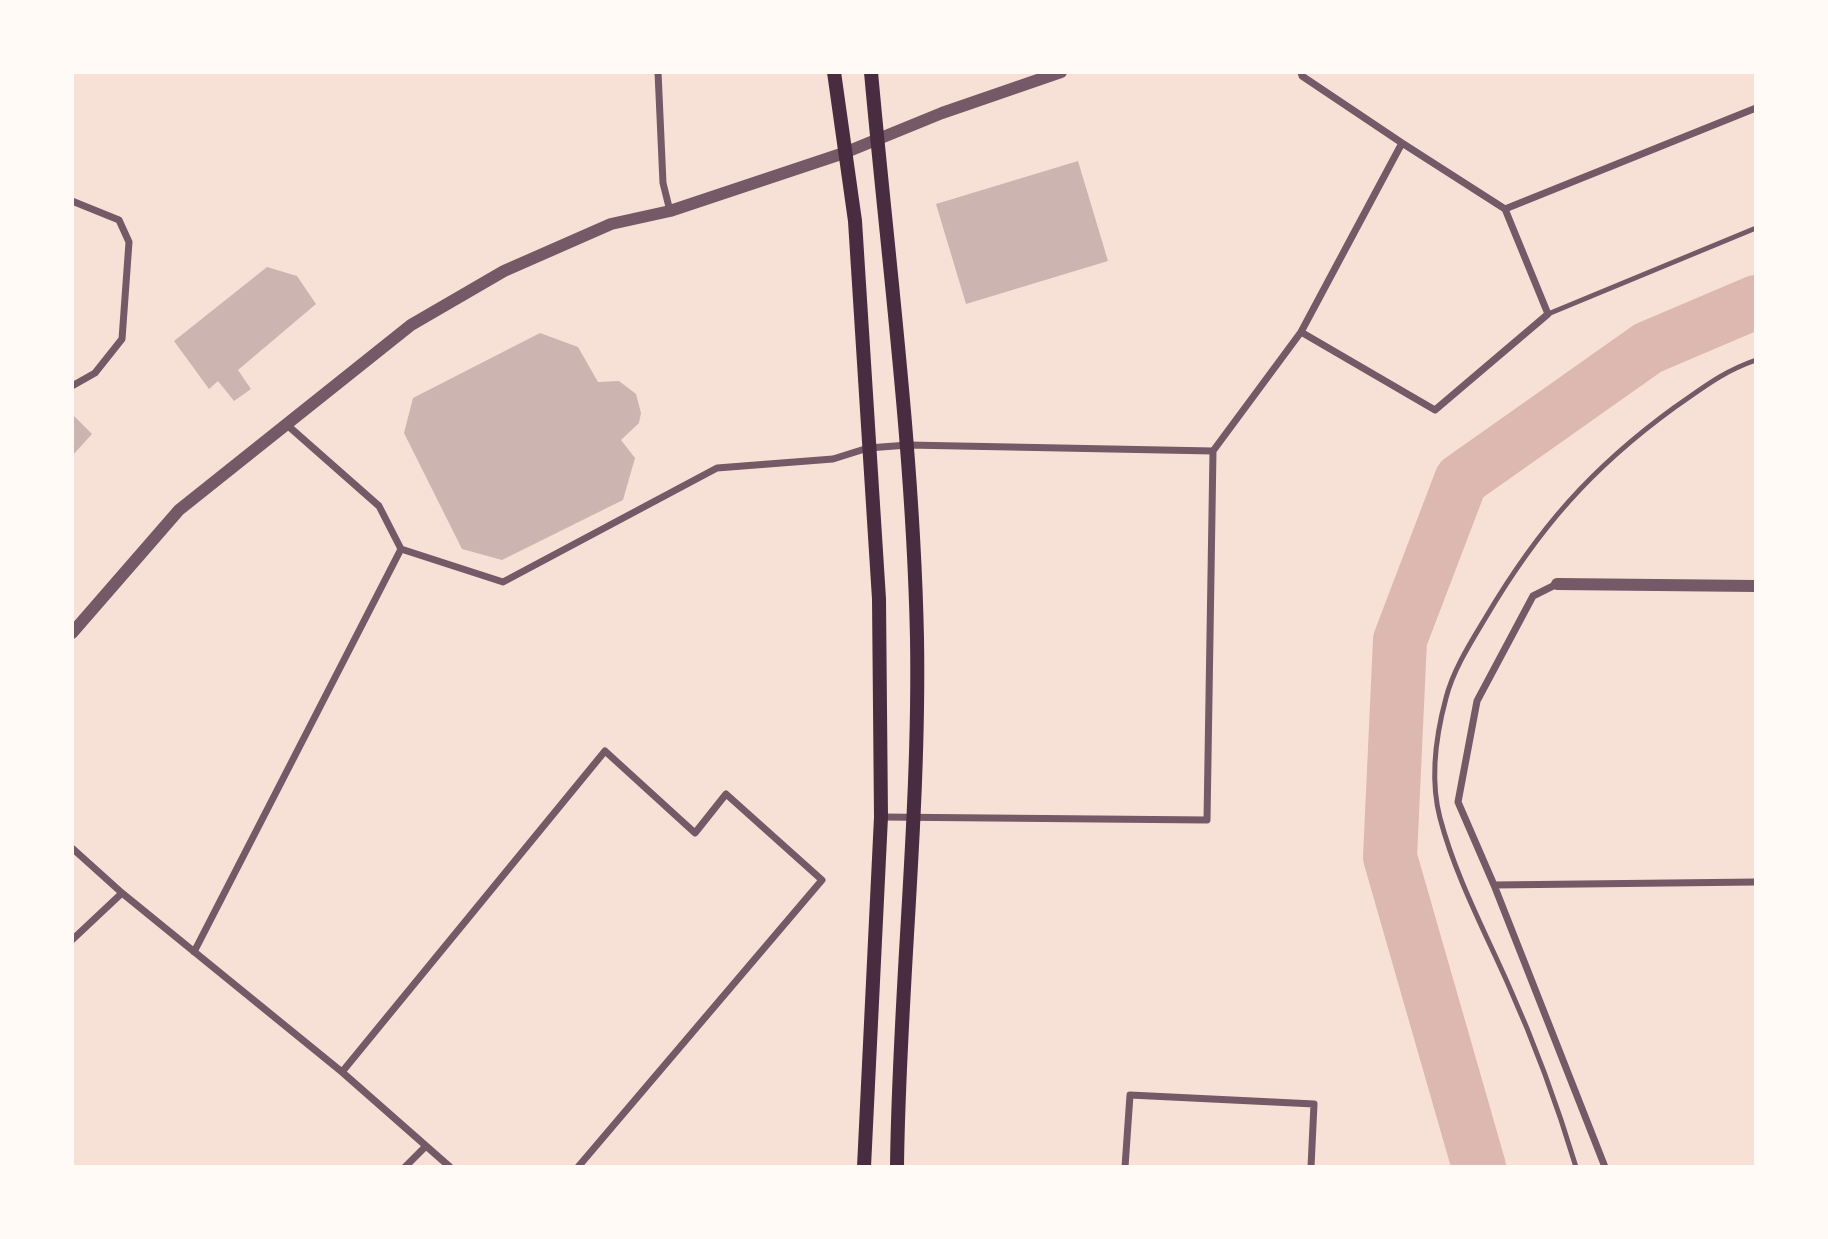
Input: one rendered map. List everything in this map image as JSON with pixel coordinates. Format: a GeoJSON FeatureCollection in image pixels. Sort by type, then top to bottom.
{"type":"FeatureCollection","features":[{"type":"Feature","properties":{"kind":"main road"},"geometry":{"type":"LineString","coordinates":[[834,72],[855,221],[879,599],[880,817],[864,1167]]}},
{"type":"Feature","properties":{"kind":"main road"},"geometry":{"type":"LineString","coordinates":[[871,72],[908,445],[917,639],[915,819],[897,1167]]}},
{"type":"Feature","properties":{"kind":"street"},"geometry":{"type":"LineString","coordinates":[[658,72],[663,183],[670,211]]}},
{"type":"Feature","properties":{"kind":"street"},"geometry":{"type":"LineString","coordinates":[[72,633],[179,510],[411,325],[505,271],[611,224],[670,211],[844,153],[942,113],[1061,72]]}},
{"type":"Feature","properties":{"kind":"street"},"geometry":{"type":"LineString","coordinates":[[1301,72],[1302,76],[1505,209],[1548,314],[1435,410],[1301,332]]}},
{"type":"Feature","properties":{"kind":"street"},"geometry":{"type":"LineString","coordinates":[[1505,209],[1756,108]]}},
{"type":"Feature","properties":{"kind":"street"},"geometry":{"type":"LineString","coordinates":[[880,817],[1207,820],[1213,451],[1301,332],[1402,143]]}},
{"type":"Feature","properties":{"kind":"street"},"geometry":{"type":"LineString","coordinates":[[72,201],[119,220],[129,242],[122,339],[96,373],[72,386]]}},
{"type":"Feature","properties":{"kind":"street"},"geometry":{"type":"LineString","coordinates":[[285,424],[379,506],[401,549],[503,582],[717,468],[833,459],[868,448],[908,445],[1213,451]]}},
{"type":"Feature","properties":{"kind":"street"},"geometry":{"type":"LineString","coordinates":[[194,952],[401,549]]}},
{"type":"Feature","properties":{"kind":"street"},"geometry":{"type":"LineString","coordinates":[[1605,1167],[1494,885],[1458,802],[1477,701],[1533,596],[1558,584],[1756,586]]}},
{"type":"Feature","properties":{"kind":"street"},"geometry":{"type":"LineString","coordinates":[[342,1072],[605,751],[695,833],[726,793],[822,880],[578,1167]]}},
{"type":"Feature","properties":{"kind":"street"},"geometry":{"type":"LineString","coordinates":[[72,848],[122,893],[342,1072],[450,1167]]}},
{"type":"Feature","properties":{"kind":"street"},"geometry":{"type":"LineString","coordinates":[[1494,885],[1756,882]]}},
{"type":"Feature","properties":{"kind":"street"},"geometry":{"type":"LineString","coordinates":[[72,940],[122,893]]}},
{"type":"Feature","properties":{"kind":"street"},"geometry":{"type":"LineString","coordinates":[[1125,1167],[1130,1095],[1314,1104],[1311,1167]]}},
{"type":"Feature","properties":{"kind":"street"},"geometry":{"type":"LineString","coordinates":[[405,1167],[426,1146]]}},
{"type":"Feature","properties":{"kind":"lane"},"geometry":{"type":"LineString","coordinates":[[1548,314],[1756,229]]}},
{"type":"Feature","properties":{"kind":"lane"},"geometry":{"type":"LineString","coordinates":[[1576,1167],[1538,1054],[1460,874],[1440,816],[1436,779],[1437,742],[1446,695],[1473,639],[1511,574],[1541,531],[1583,484],[1641,432],[1694,393],[1726,371],[1756,360]]}},
{"type":"Feature","properties":{"kind":"building"},"geometry":{"type":"Polygon","coordinates":[[[1078,161],[1108,261],[966,304],[936,204],[1078,161]]]}},
{"type":"Feature","properties":{"kind":"building"},"geometry":{"type":"Polygon","coordinates":[[[267,267],[297,276],[316,304],[238,370],[251,389],[234,401],[218,381],[209,389],[174,341],[267,267]]]}},
{"type":"Feature","properties":{"kind":"building"},"geometry":{"type":"Polygon","coordinates":[[[540,333],[578,347],[598,382],[619,381],[636,394],[641,413],[639,423],[621,440],[635,458],[623,500],[502,560],[462,549],[404,433],[413,398],[540,333]]]}},
{"type":"Feature","properties":{"kind":"building"},"geometry":{"type":"Polygon","coordinates":[[[72,414],[92,434],[72,456],[72,414]]]}},
{"type":"Feature","properties":{"kind":"waterway"},"geometry":{"type":"LineString","coordinates":[[1479,1167],[1390,857],[1400,640],[1461,480],[1648,348],[1756,302]]}}]}
